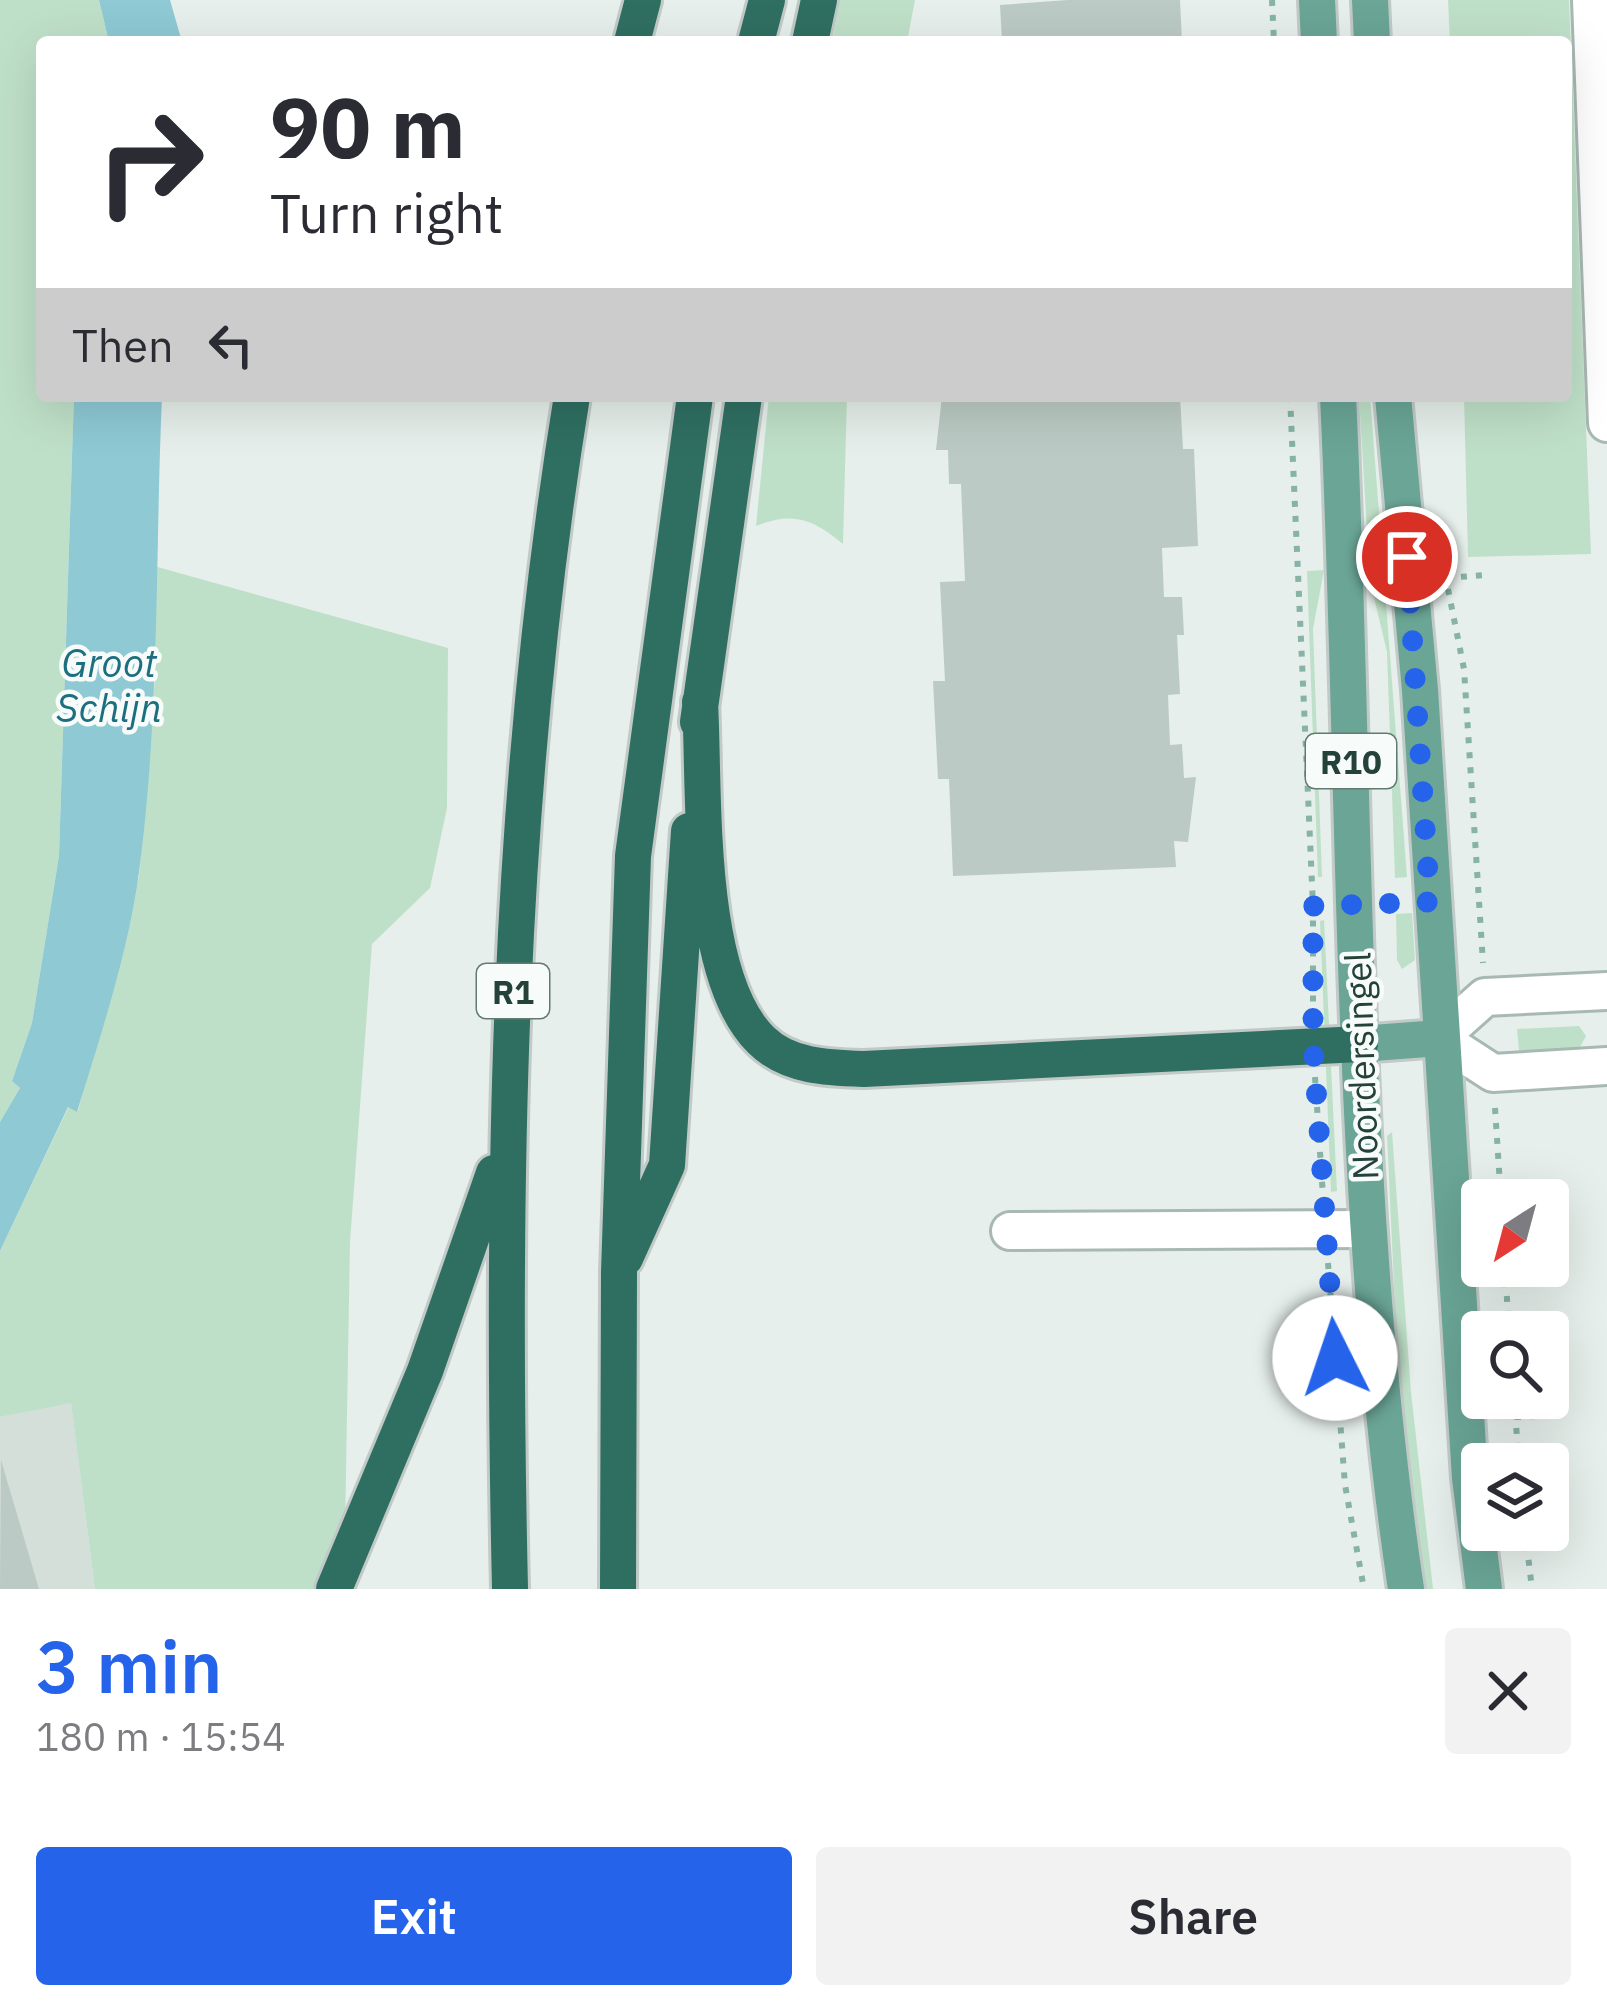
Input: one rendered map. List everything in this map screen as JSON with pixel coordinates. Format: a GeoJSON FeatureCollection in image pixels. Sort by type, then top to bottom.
{"type":"FeatureCollection","features":[{"type":"Feature","properties":{"kind":"highway"},"geometry":{"type":"LineString","coordinates":[[634,36],[643,0]]}},
{"type":"Feature","properties":{"kind":"highway"},"geometry":{"type":"LineString","coordinates":[[757,36],[766,0]]}},
{"type":"Feature","properties":{"kind":"highway"},"geometry":{"type":"LineString","coordinates":[[810,36],[819,0]]}},
{"type":"Feature","properties":{"kind":"highway","name":"R1"},"geometry":{"type":"LineString","coordinates":[[509,1589],[502,1260],[520,811],[571,402]]}},
{"type":"Feature","properties":{"kind":"highway"},"geometry":{"type":"LineString","coordinates":[[618,1589],[619,1272],[633,856],[694,402]]}},
{"type":"Feature","properties":{"kind":"highway"},"geometry":{"type":"LineString","coordinates":[[619,1272],[667,1165],[700,703],[743,402]]}},
{"type":"Feature","properties":{"kind":"highway"},"geometry":{"type":"LineString","coordinates":[[700,703],[713,942],[738,1008],[761,1041],[793,1060],[864,1069],[1360,1044]]}},
{"type":"Feature","properties":{"kind":"highway","name":"R1"},"geometry":{"type":"LineString","coordinates":[[334,1589],[424,1371],[507,1136]]}},
{"type":"Feature","properties":{"kind":"main road"},"geometry":{"type":"LineString","coordinates":[[1317,0],[1319,36]]}},
{"type":"Feature","properties":{"kind":"main road"},"geometry":{"type":"LineString","coordinates":[[1370,0],[1372,36]]}},
{"type":"Feature","properties":{"kind":"main road","name":"Noordersingel"},"geometry":{"type":"LineString","coordinates":[[1338,402],[1367,1229],[1377,1376],[1406,1589]]}},
{"type":"Feature","properties":{"kind":"main road","name":"R10"},"geometry":{"type":"LineString","coordinates":[[1394,402],[1420,690],[1470,1478],[1484,1589]]}},
{"type":"Feature","properties":{"kind":"main road"},"geometry":{"type":"LineString","coordinates":[[1360,1044],[1439,1038]]}},
{"type":"Feature","properties":{"kind":"lane"},"geometry":{"type":"LineString","coordinates":[[1592,0],[1607,423]]}},
{"type":"Feature","properties":{"kind":"lane"},"geometry":{"type":"LineString","coordinates":[[1607,991],[1485,998],[1439,1038],[1493,1072],[1607,1066]]}},
{"type":"Feature","properties":{"kind":"lane"},"geometry":{"type":"LineString","coordinates":[[1010,1231],[1367,1229]]}},
{"type":"Feature","properties":{"kind":"path"},"geometry":{"type":"LineString","coordinates":[[1273,0],[1274,36]]}},
{"type":"Feature","properties":{"kind":"path"},"geometry":{"type":"LineString","coordinates":[[1290,402],[1313,906],[1313,1044],[1345,1485],[1364,1589]]}},
{"type":"Feature","properties":{"kind":"path"},"geometry":{"type":"LineString","coordinates":[[1485,574],[1446,576],[1464,669],[1485,998]]}},
{"type":"Feature","properties":{"kind":"path"},"geometry":{"type":"LineString","coordinates":[[1313,906],[1355,904]]}},
{"type":"Feature","properties":{"kind":"path"},"geometry":{"type":"LineString","coordinates":[[1493,1072],[1500,1179]]}},
{"type":"Feature","properties":{"kind":"path"},"geometry":{"type":"LineString","coordinates":[[1527,1551],[1532,1589]]}},
{"type":"Feature","properties":{"kind":"shaded area"},"geometry":{"type":"Polygon","coordinates":[[[71,1402],[95,1589],[0,1589],[0,1417],[71,1402]]]}},
{"type":"Feature","properties":{"kind":"green space"},"geometry":{"type":"Polygon","coordinates":[[[0,0],[99,0],[108,36],[36,36],[36,402],[74,402],[59,856],[32,1023],[12,1081],[20,1088],[0,1122],[0,0]]]}},
{"type":"Feature","properties":{"kind":"green space"},"geometry":{"type":"Polygon","coordinates":[[[840,0],[915,0],[908,36],[833,36],[840,0]]]}},
{"type":"Feature","properties":{"kind":"green space"},"geometry":{"type":"Polygon","coordinates":[[[1448,0],[1569,0],[1570,36],[1450,36],[1448,0]]]}},
{"type":"Feature","properties":{"kind":"green space"},"geometry":{"type":"Polygon","coordinates":[[[1572,76],[1591,554],[1468,557],[1464,402],[1572,402],[1572,76]]]}},
{"type":"Feature","properties":{"kind":"green space"},"geometry":{"type":"Polygon","coordinates":[[[768,402],[847,402],[843,544],[802,520],[781,519],[756,526],[768,402]]]}},
{"type":"Feature","properties":{"kind":"green space"},"geometry":{"type":"Polygon","coordinates":[[[1359,402],[1370,402],[1407,877],[1395,878],[1387,652],[1370,581],[1359,402]]]}},
{"type":"Feature","properties":{"kind":"green space"},"geometry":{"type":"Polygon","coordinates":[[[154,566],[448,648],[447,808],[430,888],[372,944],[350,1242],[344,1589],[95,1589],[71,1403],[0,1417],[0,1251],[69,1106],[78,1111],[139,876],[155,677],[154,566]]]}},
{"type":"Feature","properties":{"kind":"green space"},"geometry":{"type":"Polygon","coordinates":[[[1324,570],[1313,629],[1322,877],[1318,877],[1307,571],[1324,570]]]}},
{"type":"Feature","properties":{"kind":"green space"},"geometry":{"type":"Polygon","coordinates":[[[1412,913],[1415,960],[1402,969],[1397,960],[1396,914],[1412,913]]]}},
{"type":"Feature","properties":{"kind":"green space"},"geometry":{"type":"Polygon","coordinates":[[[1324,920],[1337,1191],[1331,1192],[1320,921],[1324,920]]]}},
{"type":"Feature","properties":{"kind":"green space"},"geometry":{"type":"Polygon","coordinates":[[[1579,1026],[1586,1036],[1580,1047],[1519,1051],[1517,1029],[1579,1026]]]}},
{"type":"Feature","properties":{"kind":"green space"},"geometry":{"type":"Polygon","coordinates":[[[1392,1132],[1411,1392],[1433,1589],[1426,1589],[1399,1393],[1387,1136],[1392,1132]]]}},
{"type":"Feature","properties":{"kind":"water"},"geometry":{"type":"Polygon","coordinates":[[[99,0],[170,0],[180,36],[108,36],[99,0]]]}},
{"type":"Feature","properties":{"kind":"water","name":"Groot Schijn"},"geometry":{"type":"Polygon","coordinates":[[[74,402],[162,402],[154,694],[146,813],[128,933],[77,1112],[68,1107],[0,1251],[0,1122],[20,1088],[12,1081],[32,1023],[59,856],[74,402]]]}},
{"type":"Feature","properties":{"kind":"building"},"geometry":{"type":"Polygon","coordinates":[[[1180,0],[1182,36],[1002,36],[1000,5],[1180,0]]]}},
{"type":"Feature","properties":{"kind":"building"},"geometry":{"type":"Polygon","coordinates":[[[941,402],[1180,402],[1183,449],[1194,449],[1198,546],[1162,548],[1164,597],[1182,597],[1184,635],[1177,635],[1180,694],[1168,695],[1170,745],[1182,744],[1184,778],[1196,777],[1188,842],[1174,841],[1176,867],[953,876],[949,779],[938,779],[933,681],[945,681],[940,582],[965,581],[961,484],[949,484],[948,450],[936,450],[941,402]]]}},
{"type":"Feature","properties":{"kind":"building"},"geometry":{"type":"Polygon","coordinates":[[[1,1460],[39,1589],[0,1589],[1,1460]]]}},
{"type":"Feature","properties":{"kind":"route"},"geometry":{"type":"LineString","coordinates":[[1335,1358],[1313,1044],[1313,906],[1430,902],[1420,690],[1407,557]]}}]}
